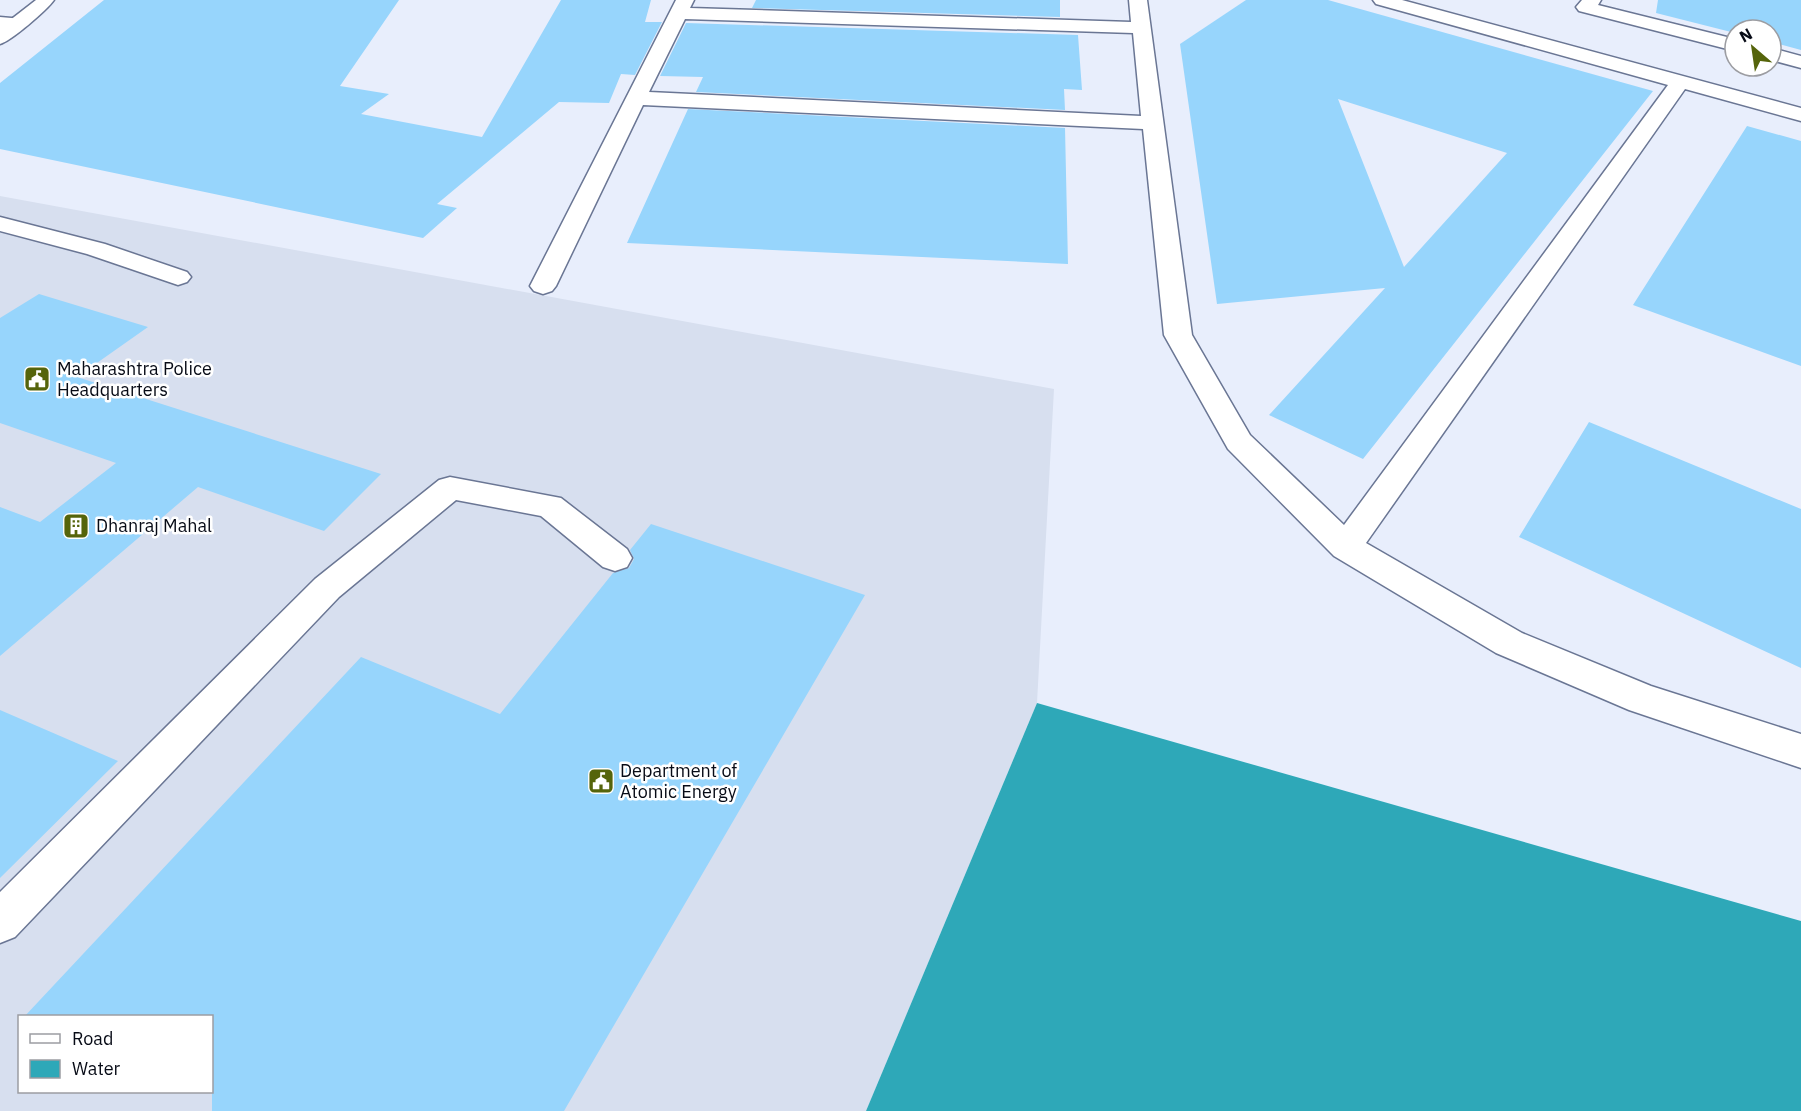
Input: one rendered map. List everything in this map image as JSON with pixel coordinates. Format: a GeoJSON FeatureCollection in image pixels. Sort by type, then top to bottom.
{"type":"FeatureCollection","features":[{"type":"Feature","properties":{"kind":"street"},"geometry":{"type":"LineString","coordinates":[[0,38],[8,23],[39,8],[45,0]]}},
{"type":"Feature","properties":{"kind":"street"},"geometry":{"type":"LineString","coordinates":[[1382,0],[1801,115]]}},
{"type":"Feature","properties":{"kind":"street"},"geometry":{"type":"LineString","coordinates":[[1592,0],[1585,7],[1723,42]]}},
{"type":"Feature","properties":{"kind":"street"},"geometry":{"type":"LineString","coordinates":[[543,286],[681,7],[1140,14],[1178,335],[1239,442],[1346,547],[1509,643],[1641,699],[1801,751]]}},
{"type":"Feature","properties":{"kind":"street"},"geometry":{"type":"LineString","coordinates":[[1783,57],[1801,62]]}},
{"type":"Feature","properties":{"kind":"street"},"geometry":{"type":"LineString","coordinates":[[1346,547],[1681,81]]}},
{"type":"Feature","properties":{"kind":"street"},"geometry":{"type":"LineString","coordinates":[[636,98],[1153,123]]}},
{"type":"Feature","properties":{"kind":"street"},"geometry":{"type":"LineString","coordinates":[[0,224],[96,249],[178,277]]}},
{"type":"Feature","properties":{"kind":"street"},"geometry":{"type":"LineString","coordinates":[[0,922],[327,588],[450,488],[550,506],[615,558]]}},
{"type":"Feature","properties":{"kind":"shaded area"},"geometry":{"type":"Polygon","coordinates":[[[0,196],[1054,389],[1037,703],[866,1111],[0,1111],[0,196]]]}},
{"type":"Feature","properties":{"kind":"water"},"geometry":{"type":"Polygon","coordinates":[[[1037,703],[1801,921],[1801,1111],[866,1111],[1037,703]]]}},
{"type":"Feature","properties":{"kind":"building"},"geometry":{"type":"Polygon","coordinates":[[[104,0],[399,0],[340,86],[389,94],[361,114],[482,137],[561,0],[651,0],[645,22],[662,22],[635,75],[621,74],[609,103],[559,102],[437,204],[457,208],[423,238],[0,149],[0,83],[104,0]]]}},
{"type":"Feature","properties":{"kind":"building"},"geometry":{"type":"Polygon","coordinates":[[[756,0],[1060,0],[1060,17],[752,8],[756,0]]]}},
{"type":"Feature","properties":{"kind":"building"},"geometry":{"type":"Polygon","coordinates":[[[1246,0],[1328,0],[1653,91],[1363,459],[1269,415],[1385,288],[1217,304],[1180,44],[1246,0]],[[1338,99],[1404,267],[1507,153],[1338,99]]]}},
{"type":"Feature","properties":{"kind":"building"},"geometry":{"type":"Polygon","coordinates":[[[1658,0],[1801,0],[1801,50],[1783,45],[1783,18],[1723,18],[1723,30],[1656,13],[1658,0]]]}},
{"type":"Feature","properties":{"kind":"building"},"geometry":{"type":"Polygon","coordinates":[[[686,23],[1078,35],[1082,90],[1064,89],[1065,110],[696,92],[703,77],[660,76],[686,23]]]}},
{"type":"Feature","properties":{"kind":"building"},"geometry":{"type":"Polygon","coordinates":[[[688,109],[1065,128],[1068,264],[627,243],[688,109]]]}},
{"type":"Feature","properties":{"kind":"building"},"geometry":{"type":"Polygon","coordinates":[[[1747,126],[1801,141],[1801,366],[1633,305],[1747,126]]]}},
{"type":"Feature","properties":{"kind":"building","name":"Dhanraj Mahal"},"geometry":{"type":"Polygon","coordinates":[[[39,294],[148,327],[77,377],[381,474],[324,531],[198,487],[0,656],[0,507],[40,522],[116,463],[0,423],[0,318],[39,294]]]}},
{"type":"Feature","properties":{"kind":"building"},"geometry":{"type":"Polygon","coordinates":[[[1589,422],[1801,509],[1801,668],[1519,537],[1589,422]]]}},
{"type":"Feature","properties":{"kind":"building","name":"Department of Atomic Energy"},"geometry":{"type":"Polygon","coordinates":[[[651,524],[865,595],[564,1111],[212,1111],[213,1015],[26,1015],[361,657],[500,714],[613,573],[629,568],[634,559],[630,550],[651,524]]]}},
{"type":"Feature","properties":{"kind":"building"},"geometry":{"type":"Polygon","coordinates":[[[0,710],[118,761],[0,878],[0,710]]]}},
{"type":"Feature","properties":{"kind":"place","name":"Maharashtra Police Headquarters"},"geometry":{"type":"Point","coordinates":[37,379]}},
{"type":"Feature","properties":{"kind":"place","name":"Dhanraj Mahal"},"geometry":{"type":"Point","coordinates":[76,526]}},
{"type":"Feature","properties":{"kind":"place","name":"Department of Atomic Energy"},"geometry":{"type":"Point","coordinates":[601,781]}}]}
